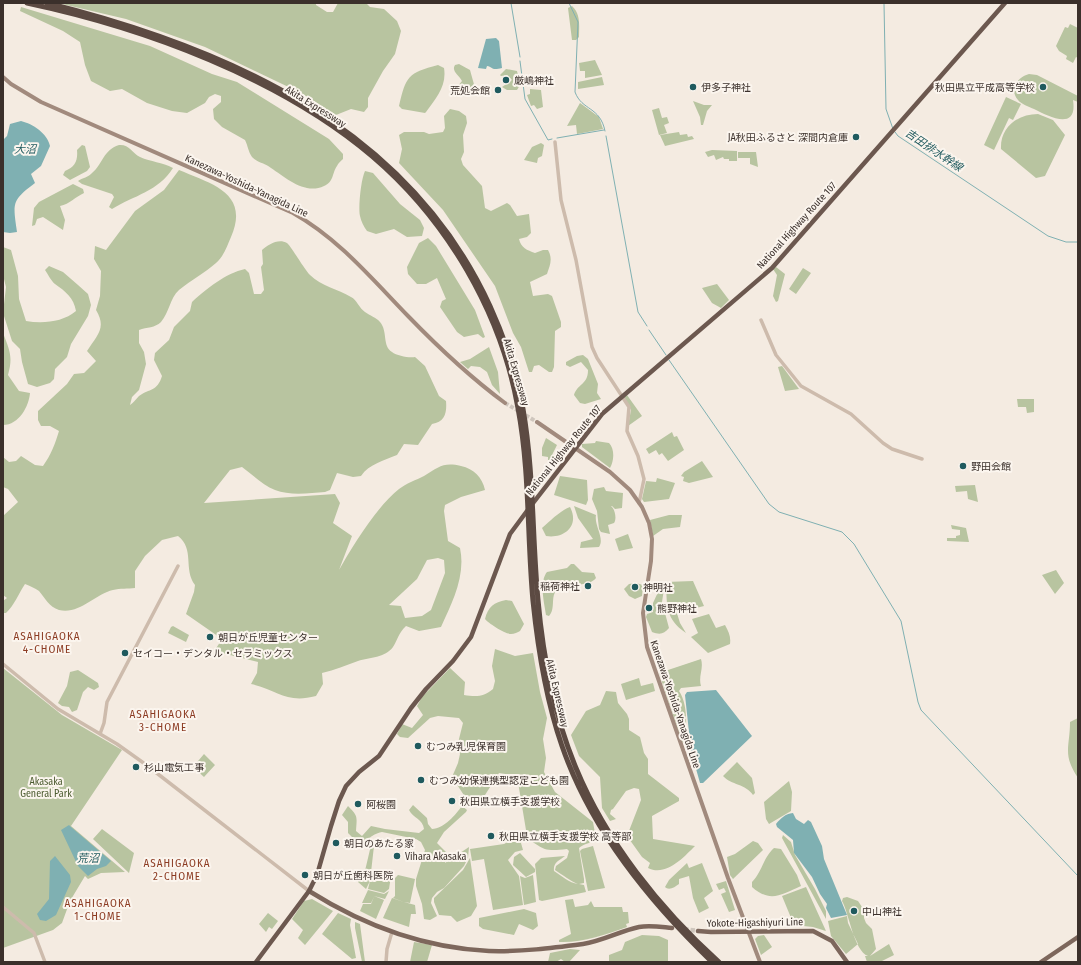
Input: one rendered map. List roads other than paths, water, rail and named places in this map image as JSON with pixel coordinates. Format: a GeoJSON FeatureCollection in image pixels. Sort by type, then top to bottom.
{"type":"FeatureCollection","features":[{"type":"Feature","properties":{"kind":"highway","name":"Akita Expressway"},"geometry":{"type":"LineString","coordinates":[[27,3],[127,30],[187,51],[246,77],[300,105],[327,122],[367,152],[396,178],[442,232],[467,270],[492,320],[501,345],[517,401],[530,493]]}},
{"type":"Feature","properties":{"kind":"highway","name":"Akita Expressway"},"geometry":{"type":"LineString","coordinates":[[47,3],[100,17],[158,36],[219,60],[261,80],[329,118],[376,153],[399,175],[446,230],[471,268],[496,318],[506,344],[523,406],[530,493],[533,601],[544,678],[556,726],[572,772],[603,830],[624,861],[685,936],[712,962]]}},
{"type":"Feature","properties":{"kind":"highway","name":"National Highway Route 107"},"geometry":{"type":"LineString","coordinates":[[256,962],[309,891],[317,875],[342,792],[355,776],[379,756],[426,689],[464,647],[471,637],[507,542],[515,525],[602,414],[772,268],[1005,3]]}},
{"type":"Feature","properties":{"kind":"highway","name":"Akita Expressway"},"geometry":{"type":"LineString","coordinates":[[531,519],[538,601],[547,670],[559,718],[576,770],[607,827],[644,881],[690,934],[719,962]]}},
{"type":"Feature","properties":{"kind":"main road","name":"Kanezawa-Yoshida-Yanagida Line"},"geometry":{"type":"LineString","coordinates":[[3,76],[11,84],[41,102],[306,220],[335,242],[445,352],[482,386],[506,403]]}},
{"type":"Feature","properties":{"kind":"main road","name":"Kanezawa-Yoshida-Yanagida Line"},"geometry":{"type":"LineString","coordinates":[[537,422],[620,480],[639,503],[649,523],[652,539],[651,561],[643,613],[647,647],[760,962]]}},
{"type":"Feature","properties":{"kind":"main road"},"geometry":{"type":"LineString","coordinates":[[309,891],[354,915],[392,932],[453,947],[512,951],[583,944],[643,927],[672,928]]}},
{"type":"Feature","properties":{"kind":"main road","name":"Yokote-Higashiyuri Line"},"geometry":{"type":"LineString","coordinates":[[698,931],[813,931],[832,940],[847,962]]}},
{"type":"Feature","properties":{"kind":"main road"},"geometry":{"type":"LineString","coordinates":[[1041,962],[1078,937]]}},
{"type":"Feature","properties":{"kind":"street"},"geometry":{"type":"LineString","coordinates":[[555,142],[561,200],[576,260],[592,347],[597,358],[629,408],[627,431],[643,470],[643,488],[639,503]]}},
{"type":"Feature","properties":{"kind":"street"},"geometry":{"type":"LineString","coordinates":[[761,320],[776,356],[801,386],[851,414],[883,443],[892,449],[922,459]]}},
{"type":"Feature","properties":{"kind":"street"},"geometry":{"type":"LineString","coordinates":[[100,734],[104,723],[107,702],[178,566]]}},
{"type":"Feature","properties":{"kind":"street"},"geometry":{"type":"LineString","coordinates":[[3,664],[58,709],[100,734],[183,792],[309,891]]}},
{"type":"Feature","properties":{"kind":"street"},"geometry":{"type":"LineString","coordinates":[[3,907],[34,933],[45,962]]}},
{"type":"Feature","properties":{"kind":"street"},"geometry":{"type":"LineString","coordinates":[[386,962],[387,950],[392,932]]}},
{"type":"Feature","properties":{"kind":"water"},"geometry":{"type":"Polygon","coordinates":[[[496,38],[499,41],[502,68],[494,69],[487,66],[486,69],[478,68],[486,39],[496,38]]]}},
{"type":"Feature","properties":{"kind":"water","name":"大沼"},"geometry":{"type":"Polygon","coordinates":[[[21,121],[30,124],[43,133],[50,146],[41,166],[31,174],[35,183],[22,194],[16,203],[15,215],[17,232],[10,233],[3,232],[3,140],[7,136],[10,124],[21,121]]]}},
{"type":"Feature","properties":{"kind":"water"},"geometry":{"type":"Polygon","coordinates":[[[716,690],[752,736],[703,783],[700,783],[691,751],[685,695],[687,692],[716,690]]]}},
{"type":"Feature","properties":{"kind":"water"},"geometry":{"type":"Polygon","coordinates":[[[793,813],[796,819],[804,824],[808,820],[811,822],[822,846],[824,859],[847,915],[831,918],[826,908],[827,904],[820,894],[812,877],[794,853],[793,840],[777,827],[776,824],[781,818],[785,815],[793,813]]]}},
{"type":"Feature","properties":{"kind":"water","name":"荒沼"},"geometry":{"type":"Polygon","coordinates":[[[69,825],[111,861],[106,866],[97,869],[88,876],[78,866],[61,830],[69,825]]]}},
{"type":"Feature","properties":{"kind":"water"},"geometry":{"type":"Polygon","coordinates":[[[55,856],[70,875],[71,882],[56,915],[46,921],[40,920],[37,914],[49,899],[50,861],[55,856]]]}},
{"type":"Feature","properties":{"kind":"waterway"},"geometry":{"type":"LineString","coordinates":[[511,3],[520,57]]}},
{"type":"Feature","properties":{"kind":"waterway"},"geometry":{"type":"LineString","coordinates":[[569,3],[578,22],[575,92],[582,103],[599,117],[603,123],[605,131]]}},
{"type":"Feature","properties":{"kind":"waterway","name":"吉田排水幹線"},"geometry":{"type":"LineString","coordinates":[[884,3],[886,109],[893,129]]}},
{"type":"Feature","properties":{"kind":"waterway"},"geometry":{"type":"LineString","coordinates":[[520,61],[525,99],[548,140],[552,139]]}},
{"type":"Feature","properties":{"kind":"waterway"},"geometry":{"type":"LineString","coordinates":[[557,138],[604,130]]}},
{"type":"Feature","properties":{"kind":"waterway","name":"吉田排水幹線"},"geometry":{"type":"LineString","coordinates":[[895,132],[898,136],[1048,236],[1066,242],[1078,242]]}},
{"type":"Feature","properties":{"kind":"waterway"},"geometry":{"type":"LineString","coordinates":[[606,136],[638,312],[647,326]]}},
{"type":"Feature","properties":{"kind":"waterway"},"geometry":{"type":"LineString","coordinates":[[649,330],[666,355]]}},
{"type":"Feature","properties":{"kind":"waterway"},"geometry":{"type":"LineString","coordinates":[[669,360],[769,504],[779,512],[842,532],[854,544],[901,621],[921,710],[1078,876]]}},
{"type":"Feature","properties":{"kind":"tunnel"},"geometry":{"type":"LineString","coordinates":[[505,403],[537,422]]}},
{"type":"Feature","properties":{"kind":"tunnel"},"geometry":{"type":"LineString","coordinates":[[684,929],[698,931]]}},
{"type":"Feature","properties":{"kind":"place","name":"厳嶋神社"},"geometry":{"type":"Point","coordinates":[506,80]}},
{"type":"Feature","properties":{"kind":"place","name":"伊多子神社"},"geometry":{"type":"Point","coordinates":[693,87]}},
{"type":"Feature","properties":{"kind":"place","name":"秋田県立平成高等学校"},"geometry":{"type":"Point","coordinates":[1043,87]}},
{"type":"Feature","properties":{"kind":"place","name":"荒処会館"},"geometry":{"type":"Point","coordinates":[498,90]}},
{"type":"Feature","properties":{"kind":"place","name":"JA秋田ふるさと 深間内倉庫"},"geometry":{"type":"Point","coordinates":[856,137]}},
{"type":"Feature","properties":{"kind":"place","name":"野田会館"},"geometry":{"type":"Point","coordinates":[963,466]}},
{"type":"Feature","properties":{"kind":"place","name":"稲荷神社"},"geometry":{"type":"Point","coordinates":[588,586]}},
{"type":"Feature","properties":{"kind":"place","name":"神明社"},"geometry":{"type":"Point","coordinates":[635,587]}},
{"type":"Feature","properties":{"kind":"place","name":"熊野神社"},"geometry":{"type":"Point","coordinates":[649,608]}},
{"type":"Feature","properties":{"kind":"place","name":"朝日が丘児童センター"},"geometry":{"type":"Point","coordinates":[210,637]}},
{"type":"Feature","properties":{"kind":"place","name":"セイコー・デンタル・セラミックス"},"geometry":{"type":"Point","coordinates":[125,653]}},
{"type":"Feature","properties":{"kind":"place","name":"むつみ乳児保育園"},"geometry":{"type":"Point","coordinates":[418,746]}},
{"type":"Feature","properties":{"kind":"place","name":"杉山電気工事"},"geometry":{"type":"Point","coordinates":[136,767]}},
{"type":"Feature","properties":{"kind":"place","name":"むつみ幼保連携型認定こども園"},"geometry":{"type":"Point","coordinates":[421,780]}},
{"type":"Feature","properties":{"kind":"place","name":"秋田県立横手支援学校"},"geometry":{"type":"Point","coordinates":[452,801]}},
{"type":"Feature","properties":{"kind":"place","name":"阿桜園"},"geometry":{"type":"Point","coordinates":[358,804]}},
{"type":"Feature","properties":{"kind":"place","name":"秋田県立横手支援学校 高等部"},"geometry":{"type":"Point","coordinates":[491,836]}},
{"type":"Feature","properties":{"kind":"place","name":"朝日のあたる家"},"geometry":{"type":"Point","coordinates":[336,843]}},
{"type":"Feature","properties":{"kind":"place","name":"Vihara Akasaka"},"geometry":{"type":"Point","coordinates":[397,856]}},
{"type":"Feature","properties":{"kind":"place","name":"朝日が丘歯科医院"},"geometry":{"type":"Point","coordinates":[305,875]}},
{"type":"Feature","properties":{"kind":"place","name":"中山神社"},"geometry":{"type":"Point","coordinates":[854,911]}},
{"type":"Feature","properties":{"kind":"district","name":"ASAHIGAOKA 4-CHOME"},"geometry":{"type":"Point","coordinates":[47,642]}},
{"type":"Feature","properties":{"kind":"district","name":"ASAHIGAOKA 3-CHOME"},"geometry":{"type":"Point","coordinates":[163,720]}},
{"type":"Feature","properties":{"kind":"district","name":"ASAHIGAOKA 2-CHOME"},"geometry":{"type":"Point","coordinates":[177,869]}},
{"type":"Feature","properties":{"kind":"district","name":"ASAHIGAOKA 1-CHOME"},"geometry":{"type":"Point","coordinates":[98,909]}},
{"type":"Feature","properties":{"kind":"park label","name":"Akasaka General Park"},"geometry":{"type":"Point","coordinates":[46,786]}}]}
